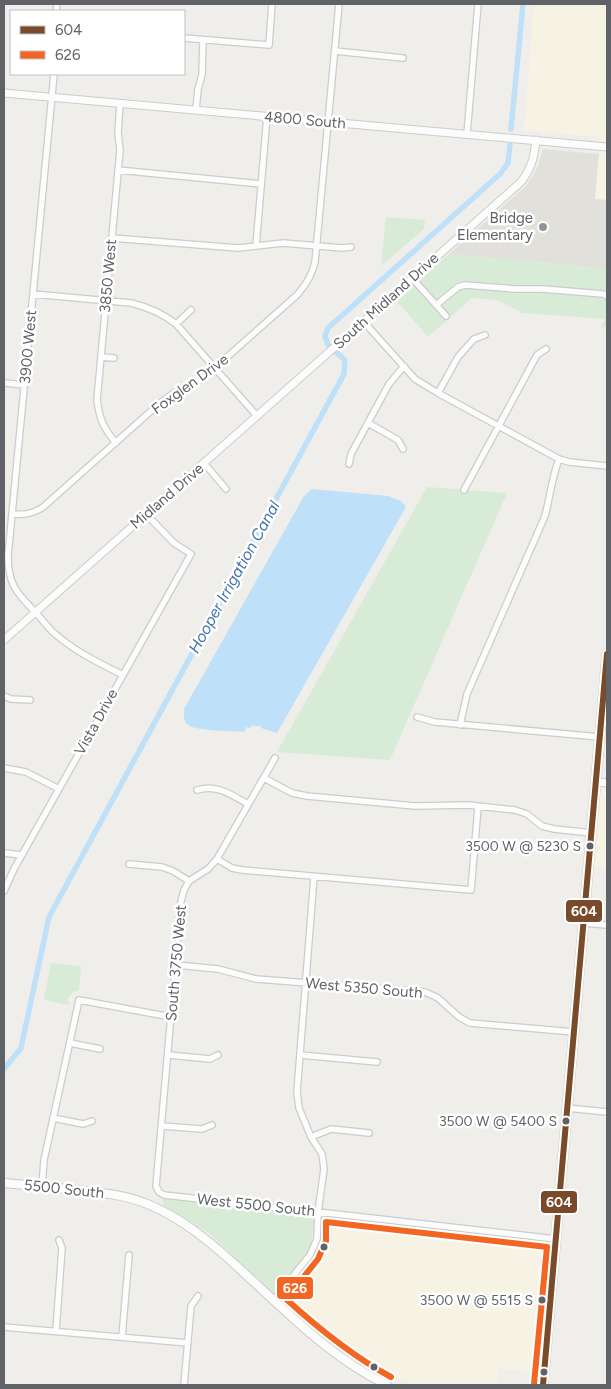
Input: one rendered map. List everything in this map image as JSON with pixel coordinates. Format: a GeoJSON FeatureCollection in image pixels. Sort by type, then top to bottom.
{"type":"FeatureCollection","features":[{"type":"Feature","properties":{"kind":"main road"},"geometry":{"type":"LineString","coordinates":[[543,1385],[607,654]]}},
{"type":"Feature","properties":{"kind":"main road","name":"5500 South"},"geometry":{"type":"LineString","coordinates":[[4,1183],[124,1196],[148,1204],[174,1217],[210,1243],[318,1340],[358,1369],[387,1385]]}},
{"type":"Feature","properties":{"kind":"street"},"geometry":{"type":"LineString","coordinates":[[185,38],[269,45],[272,4]]}},
{"type":"Feature","properties":{"kind":"street","name":"Foxglen Drive"},"geometry":{"type":"LineString","coordinates":[[12,514],[24,515],[42,508],[160,404],[174,393],[199,381],[215,369],[306,286],[312,274],[317,246],[339,4]]}},
{"type":"Feature","properties":{"kind":"street"},"geometry":{"type":"LineString","coordinates":[[467,134],[478,4]]}},
{"type":"Feature","properties":{"kind":"street"},"geometry":{"type":"LineString","coordinates":[[196,110],[198,89],[202,75],[203,40]]}},
{"type":"Feature","properties":{"kind":"street"},"geometry":{"type":"LineString","coordinates":[[335,51],[403,58]]}},
{"type":"Feature","properties":{"kind":"street","name":"3900 West"},"geometry":{"type":"LineString","coordinates":[[54,75],[8,569],[14,588],[53,632],[71,646],[123,676]]}},
{"type":"Feature","properties":{"kind":"street","name":"4800 South"},"geometry":{"type":"LineString","coordinates":[[4,93],[607,147]]}},
{"type":"Feature","properties":{"kind":"street","name":"3850 West"},"geometry":{"type":"LineString","coordinates":[[116,443],[104,428],[99,416],[96,400],[120,150],[118,132],[120,103]]}},
{"type":"Feature","properties":{"kind":"street"},"geometry":{"type":"LineString","coordinates":[[256,246],[267,116]]}},
{"type":"Feature","properties":{"kind":"street","name":"South Midland Drive"},"geometry":{"type":"LineString","coordinates":[[329,352],[521,182],[529,172],[534,160],[536,140]]}},
{"type":"Feature","properties":{"kind":"street"},"geometry":{"type":"LineString","coordinates":[[118,170],[262,184]]}},
{"type":"Feature","properties":{"kind":"street"},"geometry":{"type":"LineString","coordinates":[[112,238],[238,248],[283,243],[342,248],[351,247]]}},
{"type":"Feature","properties":{"kind":"street"},"geometry":{"type":"LineString","coordinates":[[412,278],[446,316]]}},
{"type":"Feature","properties":{"kind":"street"},"geometry":{"type":"LineString","coordinates":[[436,305],[458,287],[465,285],[542,289],[603,294],[607,296]]}},
{"type":"Feature","properties":{"kind":"street"},"geometry":{"type":"LineString","coordinates":[[33,294],[144,306],[166,316],[176,324],[257,416]]}},
{"type":"Feature","properties":{"kind":"street"},"geometry":{"type":"LineString","coordinates":[[176,324],[191,310]]}},
{"type":"Feature","properties":{"kind":"street"},"geometry":{"type":"LineString","coordinates":[[364,321],[415,378],[438,393],[559,459],[569,462],[607,466]]}},
{"type":"Feature","properties":{"kind":"street"},"geometry":{"type":"LineString","coordinates":[[438,393],[458,357],[474,339],[485,335]]}},
{"type":"Feature","properties":{"kind":"street"},"geometry":{"type":"LineString","coordinates":[[464,490],[537,355],[546,349]]}},
{"type":"Feature","properties":{"kind":"street","name":"Midland Drive"},"geometry":{"type":"LineString","coordinates":[[4,640],[329,352]]}},
{"type":"Feature","properties":{"kind":"street"},"geometry":{"type":"LineString","coordinates":[[101,357],[114,358]]}},
{"type":"Feature","properties":{"kind":"street"},"geometry":{"type":"LineString","coordinates":[[349,464],[351,454],[389,384],[404,366]]}},
{"type":"Feature","properties":{"kind":"street"},"geometry":{"type":"LineString","coordinates":[[4,383],[25,385]]}},
{"type":"Feature","properties":{"kind":"street"},"geometry":{"type":"LineString","coordinates":[[368,423],[398,440],[403,448]]}},
{"type":"Feature","properties":{"kind":"street"},"geometry":{"type":"LineString","coordinates":[[460,725],[467,694],[545,516],[559,459]]}},
{"type":"Feature","properties":{"kind":"street"},"geometry":{"type":"LineString","coordinates":[[204,463],[226,490]]}},
{"type":"Feature","properties":{"kind":"street","name":"Vista Drive"},"geometry":{"type":"LineString","coordinates":[[4,891],[22,855],[191,554],[174,544],[146,514]]}},
{"type":"Feature","properties":{"kind":"street"},"geometry":{"type":"LineString","coordinates":[[4,696],[11,699],[30,700]]}},
{"type":"Feature","properties":{"kind":"street"},"geometry":{"type":"LineString","coordinates":[[417,717],[435,722],[460,725],[600,737]]}},
{"type":"Feature","properties":{"kind":"street"},"geometry":{"type":"LineString","coordinates":[[129,864],[162,867],[189,881],[208,869],[217,859],[275,758]]}},
{"type":"Feature","properties":{"kind":"street"},"geometry":{"type":"LineString","coordinates":[[4,768],[26,772],[59,789]]}},
{"type":"Feature","properties":{"kind":"street"},"geometry":{"type":"LineString","coordinates":[[264,778],[292,793],[307,796],[415,806],[468,806],[515,810],[527,814],[542,826],[592,833]]}},
{"type":"Feature","properties":{"kind":"street"},"geometry":{"type":"LineString","coordinates":[[596,782],[607,784]]}},
{"type":"Feature","properties":{"kind":"street"},"geometry":{"type":"LineString","coordinates":[[197,790],[207,787],[218,788],[248,804]]}},
{"type":"Feature","properties":{"kind":"street"},"geometry":{"type":"LineString","coordinates":[[217,859],[232,868],[242,870],[471,890],[478,807]]}},
{"type":"Feature","properties":{"kind":"street"},"geometry":{"type":"LineString","coordinates":[[4,853],[22,855]]}},
{"type":"Feature","properties":{"kind":"street"},"geometry":{"type":"LineString","coordinates":[[274,1300],[310,1255],[317,1239],[318,1212],[324,1169],[322,1154],[310,1137],[299,1108],[297,1092],[314,877]]}},
{"type":"Feature","properties":{"kind":"street","name":"South 3750 West"},"geometry":{"type":"LineString","coordinates":[[164,1195],[159,1192],[156,1186],[181,901],[189,881]]}},
{"type":"Feature","properties":{"kind":"street"},"geometry":{"type":"LineString","coordinates":[[583,923],[607,925]]}},
{"type":"Feature","properties":{"kind":"street","name":"West 5350 South"},"geometry":{"type":"LineString","coordinates":[[176,965],[218,968],[256,979],[425,992],[438,998],[459,1017],[470,1023],[574,1032]]}},
{"type":"Feature","properties":{"kind":"street"},"geometry":{"type":"LineString","coordinates":[[42,1187],[44,1160],[79,1000],[171,1017]]}},
{"type":"Feature","properties":{"kind":"street"},"geometry":{"type":"LineString","coordinates":[[70,1043],[100,1049]]}},
{"type":"Feature","properties":{"kind":"street"},"geometry":{"type":"LineString","coordinates":[[168,1055],[210,1059],[218,1055]]}},
{"type":"Feature","properties":{"kind":"street"},"geometry":{"type":"LineString","coordinates":[[300,1055],[377,1062]]}},
{"type":"Feature","properties":{"kind":"street"},"geometry":{"type":"LineString","coordinates":[[568,1108],[607,1112]]}},
{"type":"Feature","properties":{"kind":"street"},"geometry":{"type":"LineString","coordinates":[[53,1118],[82,1124],[92,1121]]}},
{"type":"Feature","properties":{"kind":"street"},"geometry":{"type":"LineString","coordinates":[[162,1126],[202,1129],[212,1125]]}},
{"type":"Feature","properties":{"kind":"street"},"geometry":{"type":"LineString","coordinates":[[310,1137],[331,1129],[370,1133]]}},
{"type":"Feature","properties":{"kind":"street","name":"West 5500 South"},"geometry":{"type":"LineString","coordinates":[[164,1195],[556,1239]]}},
{"type":"Feature","properties":{"kind":"street"},"geometry":{"type":"LineString","coordinates":[[56,1331],[62,1248],[59,1240]]}},
{"type":"Feature","properties":{"kind":"street"},"geometry":{"type":"LineString","coordinates":[[122,1337],[129,1255]]}},
{"type":"Feature","properties":{"kind":"street"},"geometry":{"type":"LineString","coordinates":[[184,1385],[191,1306],[198,1296]]}},
{"type":"Feature","properties":{"kind":"street"},"geometry":{"type":"LineString","coordinates":[[4,1326],[188,1343]]}},
{"type":"Feature","properties":{"kind":"shaded area"},"geometry":{"type":"Polygon","coordinates":[[[534,4],[607,4],[607,200],[595,199],[600,137],[524,130],[534,4]]]}},
{"type":"Feature","properties":{"kind":"shaded area","name":"Bridge Elementary"},"geometry":{"type":"Polygon","coordinates":[[[543,149],[599,154],[595,199],[607,200],[607,269],[449,254],[526,186],[538,167],[543,149]]]}},
{"type":"Feature","properties":{"kind":"shaded area"},"geometry":{"type":"Polygon","coordinates":[[[598,782],[607,782],[607,867],[592,866],[598,782]]]}},
{"type":"Feature","properties":{"kind":"shaded area"},"geometry":{"type":"Polygon","coordinates":[[[323,1217],[553,1240],[541,1372],[499,1369],[498,1385],[416,1385],[376,1369],[353,1356],[328,1338],[281,1298],[313,1261],[321,1240],[323,1217]]]}},
{"type":"Feature","properties":{"kind":"green space"},"geometry":{"type":"Polygon","coordinates":[[[386,217],[425,220],[424,229],[381,266],[386,217]]]}},
{"type":"Feature","properties":{"kind":"green space"},"geometry":{"type":"Polygon","coordinates":[[[449,254],[607,269],[607,328],[601,327],[605,319],[522,313],[497,300],[472,298],[428,337],[396,300],[449,254]]]}},
{"type":"Feature","properties":{"kind":"green space"},"geometry":{"type":"Polygon","coordinates":[[[427,487],[507,493],[390,760],[277,752],[427,487]]]}},
{"type":"Feature","properties":{"kind":"green space"},"geometry":{"type":"Polygon","coordinates":[[[51,963],[81,966],[79,990],[73,992],[68,999],[69,1005],[44,1000],[51,963]]]}},
{"type":"Feature","properties":{"kind":"green space"},"geometry":{"type":"Polygon","coordinates":[[[163,1198],[315,1212],[312,1239],[306,1259],[274,1294],[210,1234],[163,1205],[163,1198]]]}},
{"type":"Feature","properties":{"kind":"water"},"geometry":{"type":"Polygon","coordinates":[[[312,489],[388,496],[401,501],[406,507],[277,733],[261,728],[261,726],[246,727],[245,732],[206,730],[188,725],[184,716],[184,709],[304,496],[312,489]]]}},
{"type":"Feature","properties":{"kind":"waterway","name":"Hooper Irrigation Canal"},"geometry":{"type":"LineString","coordinates":[[511,129],[523,4]]}},
{"type":"Feature","properties":{"kind":"waterway","name":"Hooper Irrigation Canal"},"geometry":{"type":"LineString","coordinates":[[4,1069],[21,1048],[49,917],[344,374],[345,360],[328,345],[325,336],[328,328],[500,174],[508,163],[510,145]]}},
{"type":"Feature","properties":{"kind":"transit line","name":"604"},"geometry":{"type":"LineString","coordinates":[[543,1385],[607,654]]}},
{"type":"Feature","properties":{"kind":"transit line","name":"626"},"geometry":{"type":"LineString","coordinates":[[391,1377],[336,1341],[286,1299],[318,1259],[326,1241],[326,1222],[547,1247],[534,1384]]}},
{"type":"Feature","properties":{"kind":"place","name":"Bridge Elementary"},"geometry":{"type":"Point","coordinates":[543,227]}},
{"type":"Feature","properties":{"kind":"place","name":"3500 W @ 5230 S"},"geometry":{"type":"Point","coordinates":[590,846]}},
{"type":"Feature","properties":{"kind":"place","name":"3500 W @ 5400 S"},"geometry":{"type":"Point","coordinates":[566,1121]}},
{"type":"Feature","properties":{"kind":"place","name":"3500 W @ 5515 S"},"geometry":{"type":"Point","coordinates":[542,1300]}}]}
